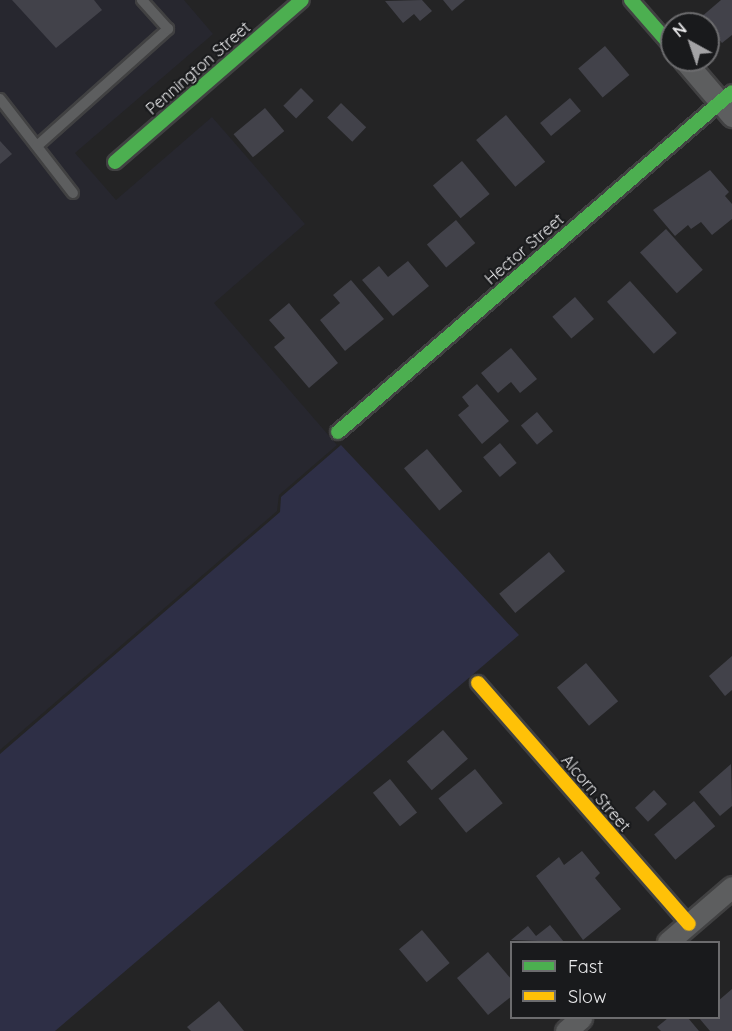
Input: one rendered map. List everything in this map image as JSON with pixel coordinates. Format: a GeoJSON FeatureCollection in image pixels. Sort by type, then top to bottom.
{"type":"FeatureCollection","features":[{"type":"Feature","properties":{"kind":"street","name":"Pennington Street"},"geometry":{"type":"LineString","coordinates":[[116,162],[302,0]]}},
{"type":"Feature","properties":{"kind":"street"},"geometry":{"type":"LineString","coordinates":[[632,0],[660,33]]}},
{"type":"Feature","properties":{"kind":"street"},"geometry":{"type":"LineString","coordinates":[[696,72],[728,103]]}},
{"type":"Feature","properties":{"kind":"street","name":"Hector Street"},"geometry":{"type":"LineString","coordinates":[[338,432],[728,103]]}},
{"type":"Feature","properties":{"kind":"street","name":"Alcorn Street"},"geometry":{"type":"LineString","coordinates":[[478,684],[689,924]]}},
{"type":"Feature","properties":{"kind":"street"},"geometry":{"type":"LineString","coordinates":[[669,941],[732,887]]}},
{"type":"Feature","properties":{"kind":"street"},"geometry":{"type":"LineString","coordinates":[[566,1031],[579,1019]]}},
{"type":"Feature","properties":{"kind":"lane"},"geometry":{"type":"LineString","coordinates":[[37,147],[168,29],[142,0]]}},
{"type":"Feature","properties":{"kind":"lane"},"geometry":{"type":"LineString","coordinates":[[0,99],[73,193]]}},
{"type":"Feature","properties":{"kind":"shaded area"},"geometry":{"type":"Polygon","coordinates":[[[0,0],[184,0],[213,34],[75,153],[116,200],[212,117],[305,224],[214,303],[337,445],[279,495],[277,511],[0,750],[0,0]]]}},
{"type":"Feature","properties":{"kind":"shaded area"},"geometry":{"type":"Polygon","coordinates":[[[341,445],[519,635],[55,1031],[0,1031],[0,754],[280,512],[281,497],[341,445]]]}},
{"type":"Feature","properties":{"kind":"building"},"geometry":{"type":"Polygon","coordinates":[[[12,0],[94,0],[102,10],[56,48],[12,0]]]}},
{"type":"Feature","properties":{"kind":"building"},"geometry":{"type":"Polygon","coordinates":[[[422,0],[432,11],[420,21],[414,14],[403,23],[385,1],[422,0]]]}},
{"type":"Feature","properties":{"kind":"building"},"geometry":{"type":"Polygon","coordinates":[[[443,0],[465,0],[452,11],[443,0]]]}},
{"type":"Feature","properties":{"kind":"building"},"geometry":{"type":"Polygon","coordinates":[[[721,0],[732,0],[732,35],[722,43],[720,41],[720,12],[707,12],[721,0]]]}},
{"type":"Feature","properties":{"kind":"building"},"geometry":{"type":"Polygon","coordinates":[[[605,46],[629,75],[603,98],[578,68],[605,46]]]}},
{"type":"Feature","properties":{"kind":"building"},"geometry":{"type":"Polygon","coordinates":[[[301,88],[314,101],[296,118],[283,106],[301,88]]]}},
{"type":"Feature","properties":{"kind":"building"},"geometry":{"type":"Polygon","coordinates":[[[570,98],[581,111],[551,136],[540,123],[570,98]]]}},
{"type":"Feature","properties":{"kind":"building"},"geometry":{"type":"Polygon","coordinates":[[[341,103],[366,127],[352,142],[327,117],[341,103]]]}},
{"type":"Feature","properties":{"kind":"building"},"geometry":{"type":"Polygon","coordinates":[[[265,108],[284,131],[253,157],[234,134],[265,108]]]}},
{"type":"Feature","properties":{"kind":"building"},"geometry":{"type":"Polygon","coordinates":[[[506,115],[545,162],[515,187],[476,140],[506,115]]]}},
{"type":"Feature","properties":{"kind":"building"},"geometry":{"type":"Polygon","coordinates":[[[0,141],[12,154],[0,164],[0,141]]]}},
{"type":"Feature","properties":{"kind":"building"},"geometry":{"type":"Polygon","coordinates":[[[462,161],[490,194],[461,218],[433,185],[462,161]]]}},
{"type":"Feature","properties":{"kind":"building"},"geometry":{"type":"Polygon","coordinates":[[[710,170],[729,192],[725,196],[732,204],[732,219],[712,235],[701,222],[691,229],[688,225],[675,236],[653,210],[710,170]]]}},
{"type":"Feature","properties":{"kind":"building"},"geometry":{"type":"Polygon","coordinates":[[[456,220],[475,243],[446,267],[427,244],[456,220]]]}},
{"type":"Feature","properties":{"kind":"building"},"geometry":{"type":"Polygon","coordinates":[[[666,229],[703,270],[677,293],[640,252],[666,229]]]}},
{"type":"Feature","properties":{"kind":"building"},"geometry":{"type":"Polygon","coordinates":[[[408,261],[429,286],[393,316],[362,280],[379,266],[388,277],[408,261]]]}},
{"type":"Feature","properties":{"kind":"building"},"geometry":{"type":"Polygon","coordinates":[[[351,280],[384,319],[345,351],[320,320],[340,303],[333,295],[351,280]]]}},
{"type":"Feature","properties":{"kind":"building"},"geometry":{"type":"Polygon","coordinates":[[[630,281],[677,333],[654,354],[607,302],[630,281]]]}},
{"type":"Feature","properties":{"kind":"building"},"geometry":{"type":"Polygon","coordinates":[[[575,297],[594,319],[571,339],[552,317],[575,297]]]}},
{"type":"Feature","properties":{"kind":"building"},"geometry":{"type":"Polygon","coordinates":[[[289,303],[338,363],[309,388],[274,347],[285,338],[269,320],[289,303]]]}},
{"type":"Feature","properties":{"kind":"building"},"geometry":{"type":"Polygon","coordinates":[[[511,348],[537,379],[520,393],[511,382],[498,393],[481,373],[511,348]]]}},
{"type":"Feature","properties":{"kind":"building"},"geometry":{"type":"Polygon","coordinates":[[[477,384],[509,421],[482,444],[458,415],[469,406],[462,397],[477,384]]]}},
{"type":"Feature","properties":{"kind":"building"},"geometry":{"type":"Polygon","coordinates":[[[537,412],[553,431],[537,445],[521,425],[537,412]]]}},
{"type":"Feature","properties":{"kind":"building"},"geometry":{"type":"Polygon","coordinates":[[[500,443],[517,463],[500,477],[483,457],[500,443]]]}},
{"type":"Feature","properties":{"kind":"building"},"geometry":{"type":"Polygon","coordinates":[[[427,449],[462,491],[439,510],[404,468],[427,449]]]}},
{"type":"Feature","properties":{"kind":"building"},"geometry":{"type":"Polygon","coordinates":[[[549,552],[565,571],[515,613],[499,594],[549,552]]]}},
{"type":"Feature","properties":{"kind":"building"},"geometry":{"type":"Polygon","coordinates":[[[732,656],[732,690],[725,696],[709,676],[732,656]]]}},
{"type":"Feature","properties":{"kind":"building"},"geometry":{"type":"Polygon","coordinates":[[[586,663],[618,701],[589,726],[557,687],[586,663]]]}},
{"type":"Feature","properties":{"kind":"building"},"geometry":{"type":"Polygon","coordinates":[[[443,730],[468,759],[432,790],[407,761],[443,730]]]}},
{"type":"Feature","properties":{"kind":"building"},"geometry":{"type":"Polygon","coordinates":[[[731,764],[732,806],[720,816],[699,792],[731,764]]]}},
{"type":"Feature","properties":{"kind":"building"},"geometry":{"type":"Polygon","coordinates":[[[475,769],[503,803],[466,833],[438,799],[475,769]]]}},
{"type":"Feature","properties":{"kind":"building"},"geometry":{"type":"Polygon","coordinates":[[[390,779],[417,812],[400,826],[373,793],[390,779]]]}},
{"type":"Feature","properties":{"kind":"building"},"geometry":{"type":"Polygon","coordinates":[[[654,790],[667,804],[648,822],[635,808],[654,790]]]}},
{"type":"Feature","properties":{"kind":"building"},"geometry":{"type":"Polygon","coordinates":[[[694,801],[715,826],[675,860],[654,834],[694,801]]]}},
{"type":"Feature","properties":{"kind":"building"},"geometry":{"type":"Polygon","coordinates":[[[582,851],[600,873],[595,878],[621,909],[583,940],[536,876],[559,857],[564,865],[582,851]]]}},
{"type":"Feature","properties":{"kind":"building"},"geometry":{"type":"Polygon","coordinates":[[[550,925],[563,941],[511,940],[528,926],[536,936],[550,925]]]}},
{"type":"Feature","properties":{"kind":"building"},"geometry":{"type":"Polygon","coordinates":[[[422,930],[450,963],[427,982],[399,949],[422,930]]]}},
{"type":"Feature","properties":{"kind":"building"},"geometry":{"type":"Polygon","coordinates":[[[488,952],[510,978],[510,998],[488,1015],[457,978],[488,952]]]}},
{"type":"Feature","properties":{"kind":"building"},"geometry":{"type":"Polygon","coordinates":[[[732,989],[732,1031],[710,1031],[700,1019],[720,1019],[720,999],[732,989]]]}},
{"type":"Feature","properties":{"kind":"building"},"geometry":{"type":"Polygon","coordinates":[[[219,1001],[244,1031],[191,1031],[187,1027],[219,1001]]]}},
{"type":"Feature","properties":{"kind":"building"},"geometry":{"type":"Polygon","coordinates":[[[667,1019],[689,1019],[699,1031],[661,1031],[657,1027],[667,1019]]]}},
{"type":"Feature","properties":{"kind":"traffic: fast"},"geometry":{"type":"LineString","coordinates":[[115,162],[302,0]]}},
{"type":"Feature","properties":{"kind":"traffic: fast"},"geometry":{"type":"LineString","coordinates":[[631,0],[660,33]]}},
{"type":"Feature","properties":{"kind":"traffic: fast"},"geometry":{"type":"LineString","coordinates":[[338,432],[732,92]]}},
{"type":"Feature","properties":{"kind":"traffic: slow"},"geometry":{"type":"LineString","coordinates":[[478,683],[689,924]]}}]}
